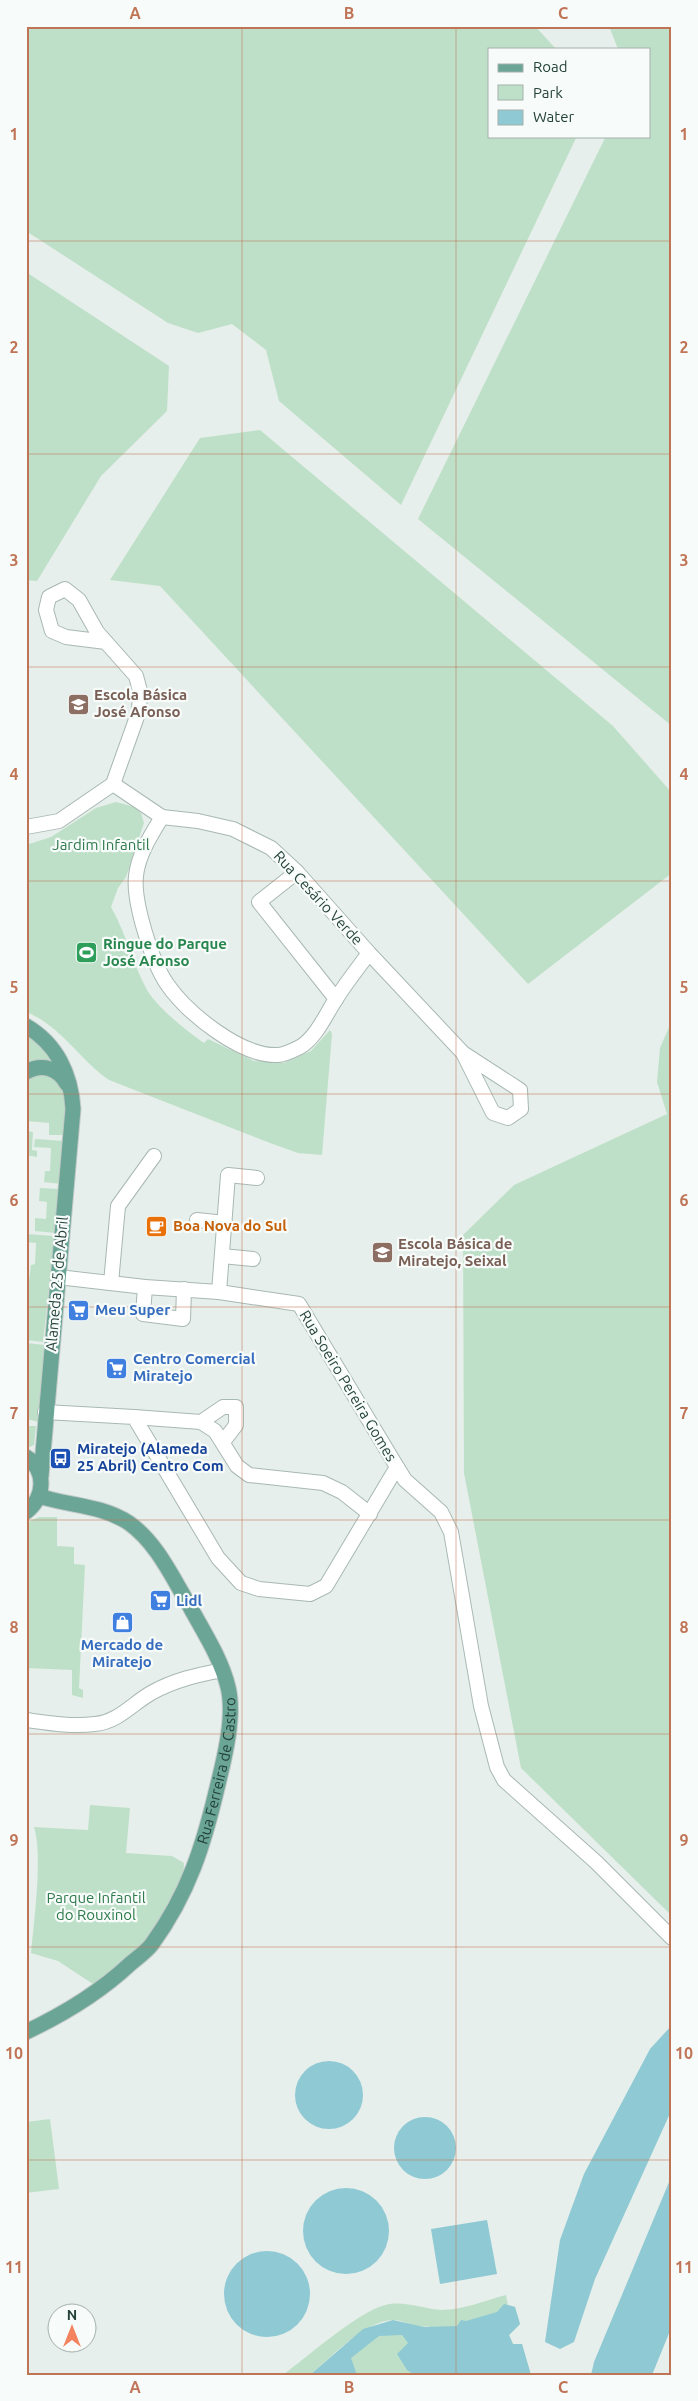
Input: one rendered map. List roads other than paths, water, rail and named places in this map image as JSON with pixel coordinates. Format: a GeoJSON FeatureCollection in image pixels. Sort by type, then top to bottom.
{"type":"FeatureCollection","features":[{"type":"Feature","properties":{"kind":"main road","name":"Alameda 25 de Abril"},"geometry":{"type":"LineString","coordinates":[[26,1026],[44,1038],[55,1051],[66,1071],[72,1091],[73,1109],[45,1412],[40,1476],[42,1484],[39,1496]]}},
{"type":"Feature","properties":{"kind":"main road"},"geometry":{"type":"LineString","coordinates":[[26,1072],[34,1068],[44,1067],[54,1070],[63,1076],[72,1091]]}},
{"type":"Feature","properties":{"kind":"main road"},"geometry":{"type":"LineString","coordinates":[[26,1457],[37,1467],[40,1476]]}},
{"type":"Feature","properties":{"kind":"main road"},"geometry":{"type":"LineString","coordinates":[[26,1512],[39,1496]]}},
{"type":"Feature","properties":{"kind":"main road","name":"Rua Ferreira de Castro"},"geometry":{"type":"LineString","coordinates":[[26,2032],[60,2016],[107,1985],[152,1945],[189,1883],[208,1825],[224,1758],[231,1701],[223,1670],[175,1582],[146,1538],[116,1515],[100,1510],[59,1503],[39,1496]]}},
{"type":"Feature","properties":{"kind":"street"},"geometry":{"type":"LineString","coordinates":[[26,828],[59,820],[113,784],[139,711],[140,691],[136,676],[92,623],[80,600],[64,589],[48,598],[46,610],[52,631],[66,637],[106,642]]}},
{"type":"Feature","properties":{"kind":"street","name":"Rua Cesário Verde"},"geometry":{"type":"LineString","coordinates":[[113,784],[162,818],[198,821],[232,829],[271,848],[297,872],[369,953],[463,1053]]}},
{"type":"Feature","properties":{"kind":"street"},"geometry":{"type":"LineString","coordinates":[[162,818],[146,843],[136,875],[138,908],[166,982],[189,1011],[225,1036],[253,1051],[279,1055],[301,1046],[321,1024],[336,999],[369,953]]}},
{"type":"Feature","properties":{"kind":"street"},"geometry":{"type":"LineString","coordinates":[[297,872],[259,902],[336,999]]}},
{"type":"Feature","properties":{"kind":"street"},"geometry":{"type":"LineString","coordinates":[[463,1053],[520,1090],[521,1109],[508,1118],[493,1113],[463,1053]]}},
{"type":"Feature","properties":{"kind":"street"},"geometry":{"type":"LineString","coordinates":[[111,1283],[118,1206],[154,1156]]}},
{"type":"Feature","properties":{"kind":"street"},"geometry":{"type":"LineString","coordinates":[[219,1292],[228,1175],[256,1178]]}},
{"type":"Feature","properties":{"kind":"street"},"geometry":{"type":"LineString","coordinates":[[197,1220],[224,1223]]}},
{"type":"Feature","properties":{"kind":"street"},"geometry":{"type":"LineString","coordinates":[[222,1256],[252,1258]]}},
{"type":"Feature","properties":{"kind":"street","name":"Rua Soeiro Pereira Gomes"},"geometry":{"type":"LineString","coordinates":[[58,1277],[219,1292],[299,1304],[397,1467],[326,1586],[310,1594],[259,1588],[240,1583],[218,1558],[134,1417]]}},
{"type":"Feature","properties":{"kind":"street"},"geometry":{"type":"LineString","coordinates":[[145,1286],[143,1314],[183,1319],[184,1289]]}},
{"type":"Feature","properties":{"kind":"street"},"geometry":{"type":"LineString","coordinates":[[201,1422],[224,1407],[236,1407],[236,1425],[223,1442]]}},
{"type":"Feature","properties":{"kind":"street"},"geometry":{"type":"LineString","coordinates":[[45,1412],[201,1422],[215,1431],[236,1466],[249,1475],[323,1482],[342,1492],[370,1514]]}},
{"type":"Feature","properties":{"kind":"street"},"geometry":{"type":"LineString","coordinates":[[397,1467],[405,1480],[440,1512],[451,1532],[481,1706],[497,1767],[504,1780],[596,1862],[672,1938]]}},
{"type":"Feature","properties":{"kind":"street"},"geometry":{"type":"LineString","coordinates":[[26,1720],[59,1724],[96,1724],[122,1715],[149,1694],[178,1680],[223,1670]]}},
{"type":"Feature","properties":{"kind":"water"},"geometry":{"type":"Polygon","coordinates":[[[672,2025],[672,2109],[595,2279],[574,2342],[560,2349],[545,2342],[560,2240],[584,2174],[650,2049],[672,2025]]]}},
{"type":"Feature","properties":{"kind":"water"},"geometry":{"type":"Polygon","coordinates":[[[329,2061],[342,2064],[353,2071],[360,2082],[363,2095],[360,2108],[353,2119],[342,2126],[329,2129],[316,2126],[305,2119],[298,2108],[295,2095],[298,2082],[305,2071],[316,2064],[329,2061]]]}},
{"type":"Feature","properties":{"kind":"water"},"geometry":{"type":"Polygon","coordinates":[[[419,2117],[431,2117],[447,2126],[454,2136],[456,2148],[454,2160],[447,2170],[431,2179],[419,2179],[408,2174],[399,2165],[394,2154],[394,2142],[399,2131],[408,2122],[419,2117]]]}},
{"type":"Feature","properties":{"kind":"water"},"geometry":{"type":"Polygon","coordinates":[[[672,2175],[672,2326],[652,2375],[591,2375],[594,2362],[672,2175]]]}},
{"type":"Feature","properties":{"kind":"water"},"geometry":{"type":"Polygon","coordinates":[[[346,2188],[362,2191],[370,2195],[382,2207],[386,2215],[389,2231],[386,2247],[382,2255],[370,2267],[362,2271],[346,2274],[330,2271],[322,2267],[310,2255],[306,2247],[303,2231],[306,2215],[310,2207],[322,2195],[330,2191],[346,2188]]]}},
{"type":"Feature","properties":{"kind":"water"},"geometry":{"type":"Polygon","coordinates":[[[487,2220],[497,2274],[440,2284],[431,2229],[487,2220]]]}},
{"type":"Feature","properties":{"kind":"water"},"geometry":{"type":"Polygon","coordinates":[[[267,2251],[283,2254],[291,2258],[303,2270],[307,2278],[310,2294],[307,2310],[303,2318],[291,2330],[283,2334],[267,2337],[251,2334],[243,2330],[231,2318],[227,2310],[224,2294],[227,2278],[231,2270],[243,2258],[251,2254],[267,2251]]]}},
{"type":"Feature","properties":{"kind":"water"},"geometry":{"type":"Polygon","coordinates":[[[504,2304],[515,2307],[520,2324],[509,2335],[513,2344],[522,2344],[531,2375],[415,2375],[407,2370],[397,2354],[408,2343],[402,2335],[379,2336],[351,2358],[357,2375],[310,2375],[363,2329],[393,2320],[424,2327],[457,2326],[461,2320],[466,2321],[497,2312],[504,2304]]]}},
{"type":"Feature","properties":{"kind":"place","name":"Escola Básica José Afonso"},"geometry":{"type":"Point","coordinates":[78,704]}},
{"type":"Feature","properties":{"kind":"place","name":"Ringue do Parque José Afonso"},"geometry":{"type":"Point","coordinates":[87,953]}},
{"type":"Feature","properties":{"kind":"place","name":"Boa Nova do Sul"},"geometry":{"type":"Point","coordinates":[157,1226]}},
{"type":"Feature","properties":{"kind":"place","name":"Escola Básica de Miratejo, Seixal"},"geometry":{"type":"Point","coordinates":[382,1253]}},
{"type":"Feature","properties":{"kind":"place","name":"Meu Super"},"geometry":{"type":"Point","coordinates":[79,1310]}},
{"type":"Feature","properties":{"kind":"place","name":"Centro Comercial Miratejo"},"geometry":{"type":"Point","coordinates":[117,1368]}},
{"type":"Feature","properties":{"kind":"place","name":"Miratejo (Alameda 25 Abril) Centro Com"},"geometry":{"type":"Point","coordinates":[61,1458]}},
{"type":"Feature","properties":{"kind":"place","name":"Lidl"},"geometry":{"type":"Point","coordinates":[160,1601]}},
{"type":"Feature","properties":{"kind":"place","name":"Mercado de Miratejo"},"geometry":{"type":"Point","coordinates":[122,1622]}},
{"type":"Feature","properties":{"kind":"park label","name":"Jardim Infantil"},"geometry":{"type":"Point","coordinates":[101,845]}},
{"type":"Feature","properties":{"kind":"park label","name":"Parque Infantil do Rouxinol"},"geometry":{"type":"Point","coordinates":[96,1906]}}]}
